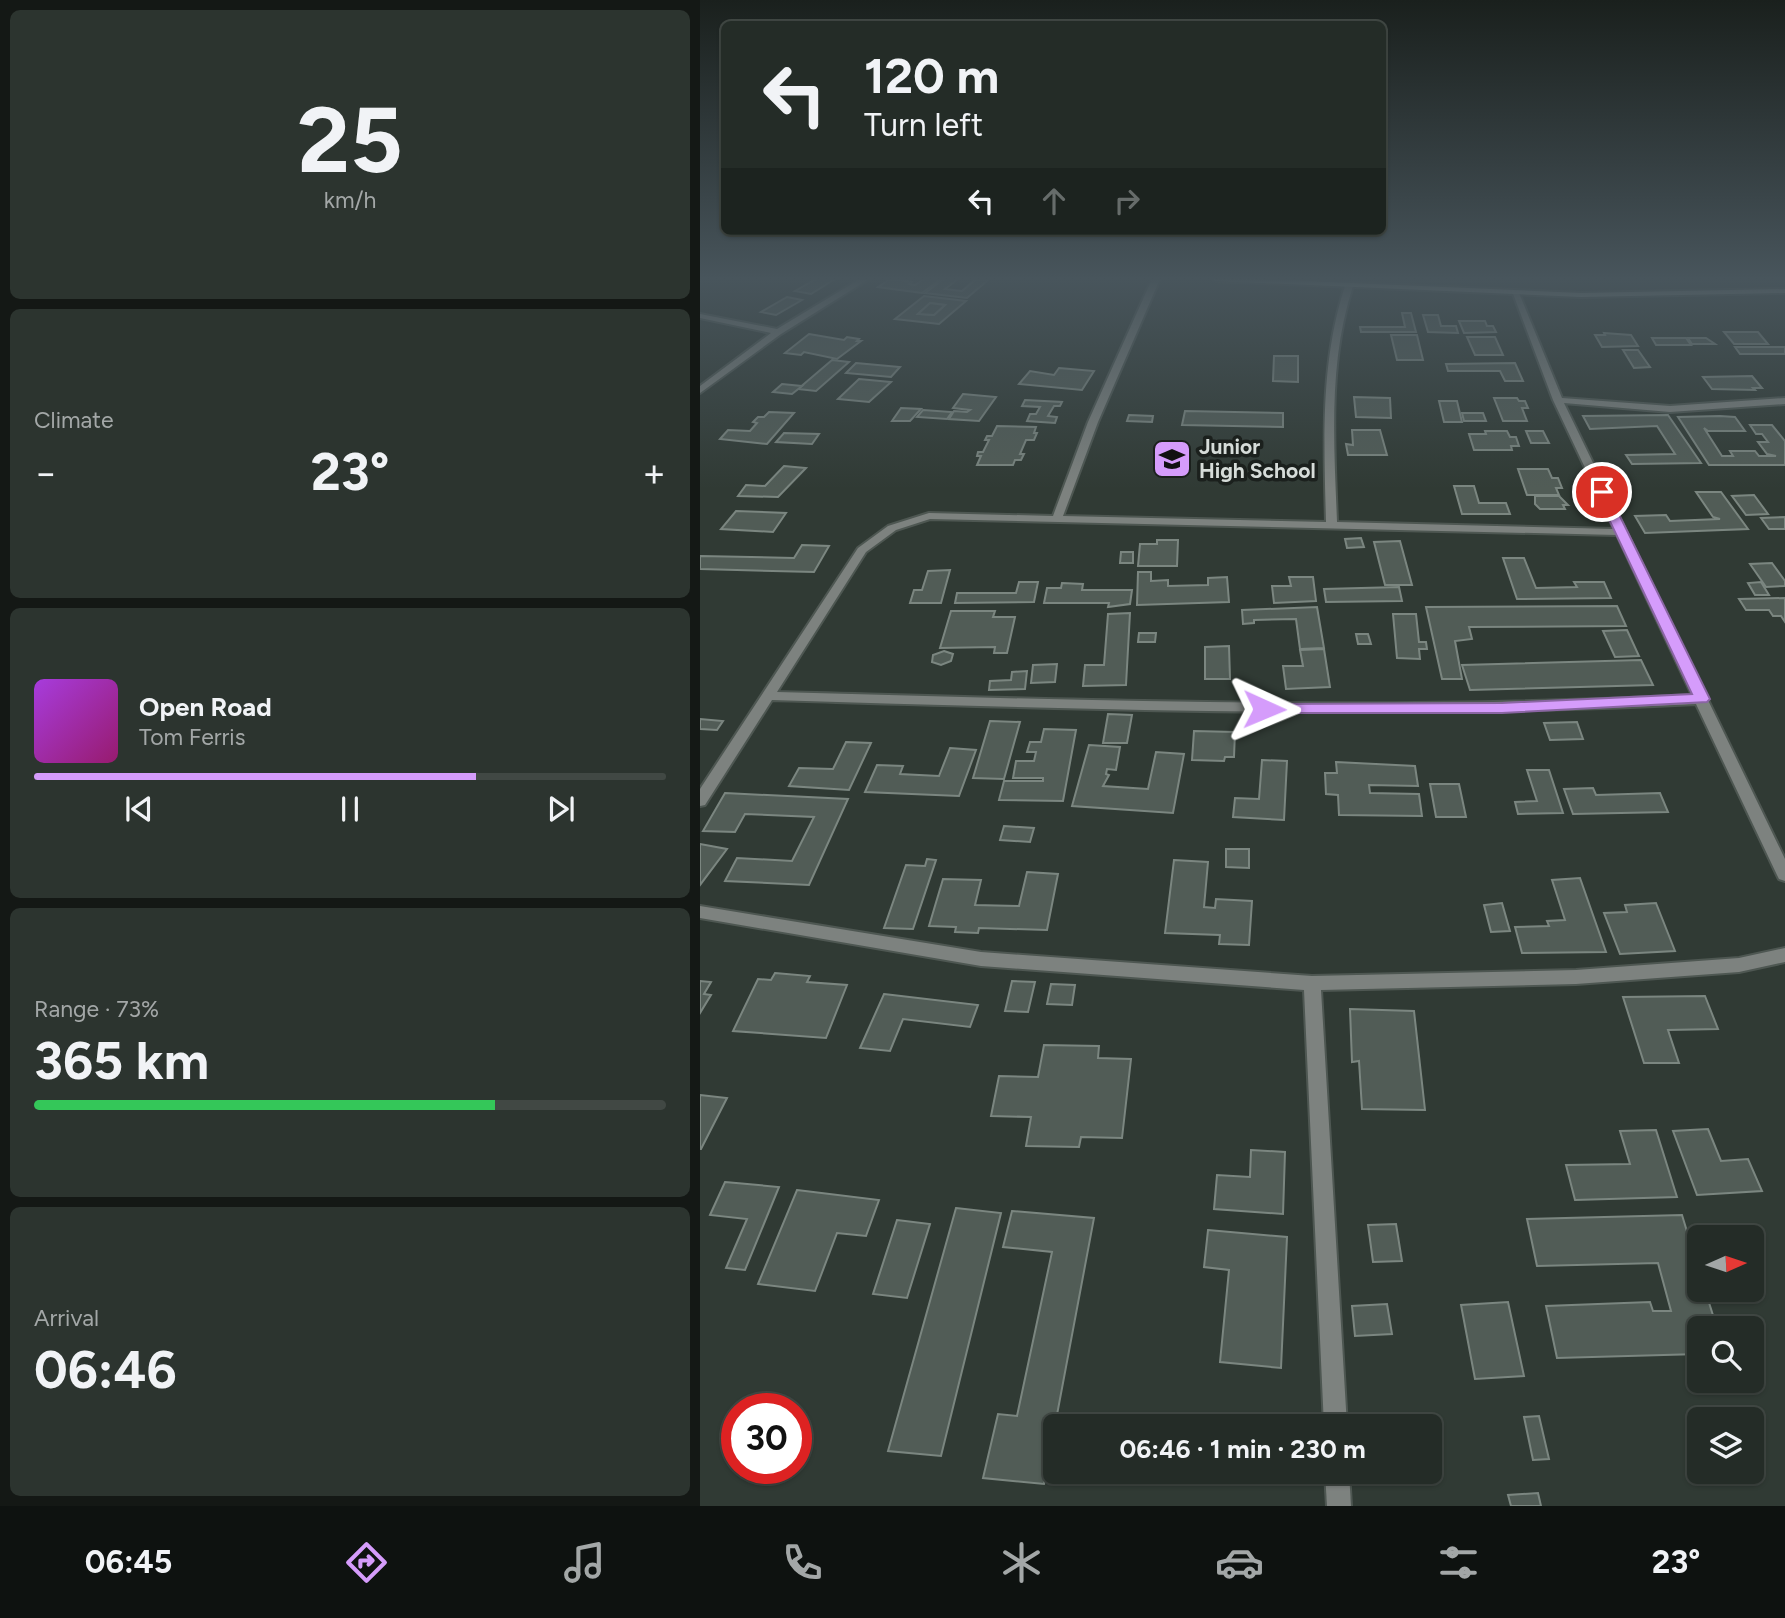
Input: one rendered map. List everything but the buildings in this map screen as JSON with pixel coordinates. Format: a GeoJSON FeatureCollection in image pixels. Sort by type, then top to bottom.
{"type":"FeatureCollection","features":[{"type":"Feature","properties":{"kind":"street"},"geometry":{"type":"LineString","coordinates":[[700,390],[755,349]]}},
{"type":"Feature","properties":{"kind":"street"},"geometry":{"type":"LineString","coordinates":[[1057,518],[1093,422],[1125,349]]}},
{"type":"Feature","properties":{"kind":"street"},"geometry":{"type":"LineString","coordinates":[[1332,527],[1329,434],[1334,349]]}},
{"type":"Feature","properties":{"kind":"street"},"geometry":{"type":"LineString","coordinates":[[1538,349],[1558,400],[1785,875]]}},
{"type":"Feature","properties":{"kind":"street"},"geometry":{"type":"LineString","coordinates":[[1558,400],[1670,409],[1780,402],[1785,413]]}},
{"type":"Feature","properties":{"kind":"street"},"geometry":{"type":"LineString","coordinates":[[700,801],[862,550],[892,528],[929,516],[1621,532]]}},
{"type":"Feature","properties":{"kind":"street"},"geometry":{"type":"LineString","coordinates":[[770,696],[1315,710],[1502,708],[1702,699]]}},
{"type":"Feature","properties":{"kind":"street"},"geometry":{"type":"LineString","coordinates":[[700,912],[981,959],[1312,983],[1576,977],[1739,965],[1785,955]]}},
{"type":"Feature","properties":{"kind":"street"},"geometry":{"type":"LineString","coordinates":[[1312,983],[1334,1414]]}},
{"type":"Feature","properties":{"kind":"street"},"geometry":{"type":"LineString","coordinates":[[1338,1484],[1339,1506]]}},
{"type":"Feature","properties":{"kind":"place","name":"Junior High School"},"geometry":{"type":"Point","coordinates":[1172,459]}},
{"type":"Feature","properties":{"kind":"route"},"geometry":{"type":"LineString","coordinates":[[1264,709],[1502,708],[1702,699],[1602,492]]}}]}
